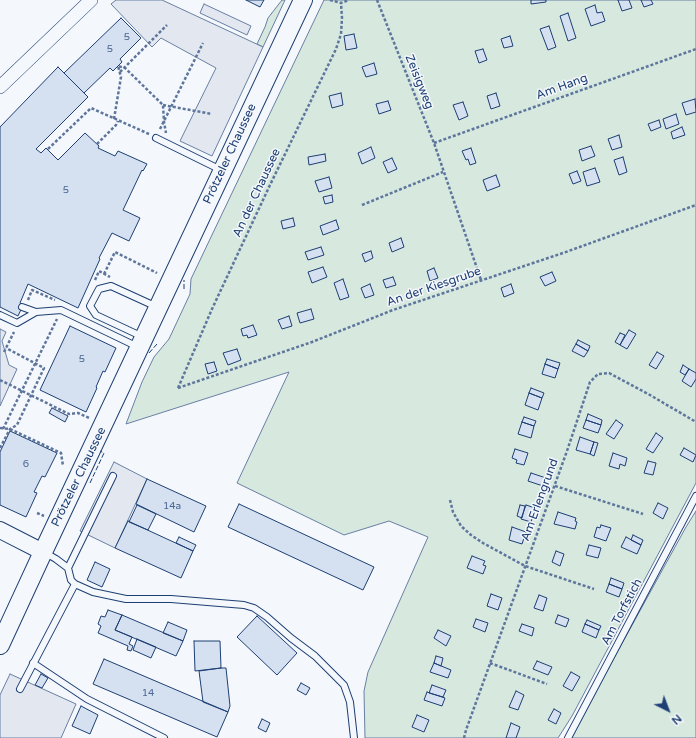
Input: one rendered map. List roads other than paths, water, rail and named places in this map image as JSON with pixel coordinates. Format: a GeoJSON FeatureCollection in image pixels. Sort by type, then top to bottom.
{"type":"FeatureCollection","features":[{"type":"Feature","properties":{"kind":"main road","name":"Prötzeler Chaussee"},"geometry":{"type":"LineString","coordinates":[[0,646],[142,343],[152,305],[222,171],[303,0]]}},
{"type":"Feature","properties":{"kind":"street"},"geometry":{"type":"LineString","coordinates":[[0,87],[91,0]]}},
{"type":"Feature","properties":{"kind":"street"},"geometry":{"type":"LineString","coordinates":[[0,530],[43,552]]}},
{"type":"Feature","properties":{"kind":"lane"},"geometry":{"type":"LineString","coordinates":[[156,138],[222,171]]}},
{"type":"Feature","properties":{"kind":"lane"},"geometry":{"type":"LineString","coordinates":[[142,343],[96,315],[90,306],[99,289],[111,286],[152,305]]}},
{"type":"Feature","properties":{"kind":"lane"},"geometry":{"type":"LineString","coordinates":[[24,307],[36,312]]}},
{"type":"Feature","properties":{"kind":"lane"},"geometry":{"type":"LineString","coordinates":[[0,315],[17,323],[36,312],[61,310],[142,343]]}},
{"type":"Feature","properties":{"kind":"lane"},"geometry":{"type":"LineString","coordinates":[[113,476],[68,568],[70,580],[75,584],[93,592],[126,599],[171,599],[244,605],[254,608],[268,617],[291,638],[315,656],[344,685],[350,702],[354,738]]}},
{"type":"Feature","properties":{"kind":"lane","name":"Am Torfstich"},"geometry":{"type":"LineString","coordinates":[[568,738],[696,496]]}},
{"type":"Feature","properties":{"kind":"lane"},"geometry":{"type":"LineString","coordinates":[[43,552],[56,558],[68,568]]}},
{"type":"Feature","properties":{"kind":"lane"},"geometry":{"type":"LineString","coordinates":[[20,689],[75,584]]}},
{"type":"Feature","properties":{"kind":"lane"},"geometry":{"type":"LineString","coordinates":[[33,663],[87,699],[164,738]]}}]}
